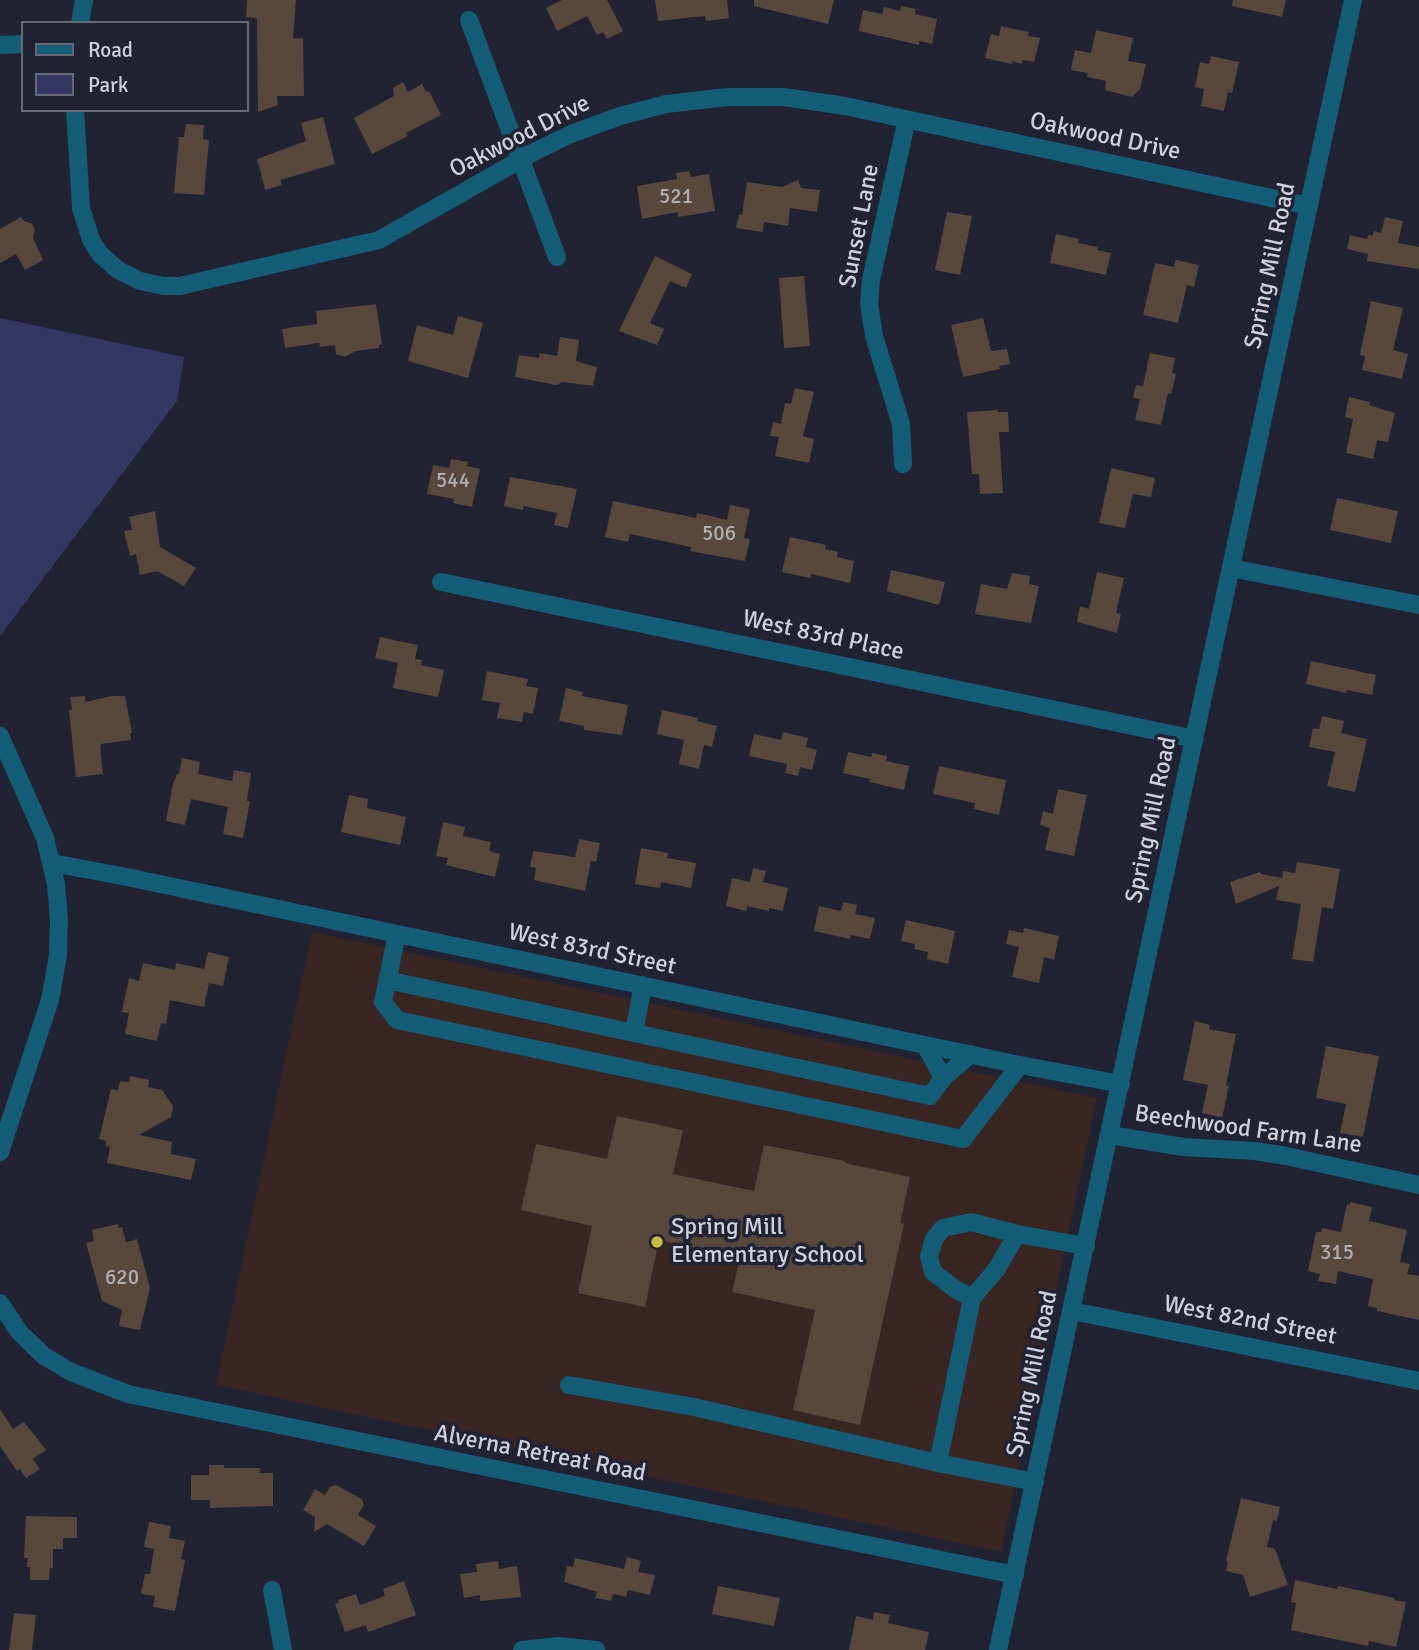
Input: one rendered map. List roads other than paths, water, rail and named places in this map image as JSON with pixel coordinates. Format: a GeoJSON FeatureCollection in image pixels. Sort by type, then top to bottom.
{"type":"FeatureCollection","features":[{"type":"Feature","properties":{"kind":"street"},"geometry":{"type":"LineString","coordinates":[[80,21],[83,0]]}},
{"type":"Feature","properties":{"kind":"street","name":"Spring Mill Road"},"geometry":{"type":"LineString","coordinates":[[998,1650],[1353,0]]}},
{"type":"Feature","properties":{"kind":"street"},"geometry":{"type":"LineString","coordinates":[[469,20],[557,257]]}},
{"type":"Feature","properties":{"kind":"street"},"geometry":{"type":"LineString","coordinates":[[0,45],[21,44]]}},
{"type":"Feature","properties":{"kind":"street","name":"Oakwood Drive"},"geometry":{"type":"LineString","coordinates":[[75,112],[76,155],[83,219],[91,240],[100,254],[118,270],[132,278],[164,286],[180,286],[379,240],[571,134],[620,116],[666,104],[727,97],[784,97],[845,106],[1309,206]]}},
{"type":"Feature","properties":{"kind":"street","name":"Sunset Lane"},"geometry":{"type":"LineString","coordinates":[[903,464],[901,424],[874,335],[869,296],[907,119]]}},
{"type":"Feature","properties":{"kind":"street"},"geometry":{"type":"LineString","coordinates":[[1231,568],[1419,604]]}},
{"type":"Feature","properties":{"kind":"street","name":"West 83rd Place"},"geometry":{"type":"LineString","coordinates":[[441,582],[1195,739]]}},
{"type":"Feature","properties":{"kind":"street"},"geometry":{"type":"LineString","coordinates":[[0,736],[41,829],[52,863],[60,920],[54,981],[47,1009],[0,1152]]}},
{"type":"Feature","properties":{"kind":"street","name":"West 83rd Street"},"geometry":{"type":"LineString","coordinates":[[52,863],[1121,1084]]}},
{"type":"Feature","properties":{"kind":"street"},"geometry":{"type":"LineString","coordinates":[[397,934],[383,1002],[397,1020],[963,1139],[1020,1065]]}},
{"type":"Feature","properties":{"kind":"street"},"geometry":{"type":"LineString","coordinates":[[387,980],[929,1096],[943,1078],[971,1054]]}},
{"type":"Feature","properties":{"kind":"street"},"geometry":{"type":"LineString","coordinates":[[634,1033],[643,985]]}},
{"type":"Feature","properties":{"kind":"street"},"geometry":{"type":"LineString","coordinates":[[925,1045],[943,1078]]}},
{"type":"Feature","properties":{"kind":"street","name":"Beechwood Farm Lane"},"geometry":{"type":"LineString","coordinates":[[1110,1135],[1183,1147],[1255,1151],[1286,1156],[1419,1185]]}},
{"type":"Feature","properties":{"kind":"street"},"geometry":{"type":"LineString","coordinates":[[972,1298],[933,1272],[929,1256],[933,1239],[943,1228],[971,1222],[1017,1234],[1086,1246]]}},
{"type":"Feature","properties":{"kind":"street"},"geometry":{"type":"LineString","coordinates":[[938,1463],[972,1298],[996,1270],[1017,1234]]}},
{"type":"Feature","properties":{"kind":"street","name":"Alverna Retreat Road"},"geometry":{"type":"LineString","coordinates":[[0,1303],[26,1340],[60,1366],[108,1387],[164,1404],[1014,1576]]}},
{"type":"Feature","properties":{"kind":"street","name":"West 82nd Street"},"geometry":{"type":"LineString","coordinates":[[1072,1311],[1419,1381]]}},
{"type":"Feature","properties":{"kind":"street"},"geometry":{"type":"LineString","coordinates":[[569,1385],[694,1407],[938,1463],[1035,1482]]}},
{"type":"Feature","properties":{"kind":"street"},"geometry":{"type":"LineString","coordinates":[[272,1590],[283,1650]]}},
{"type":"Feature","properties":{"kind":"street"},"geometry":{"type":"LineString","coordinates":[[522,1650],[559,1646],[596,1650]]}},
{"type":"Feature","properties":{"kind":"place","name":"Spring Mill Elementary School"},"geometry":{"type":"Point","coordinates":[657,1242]}}]}
